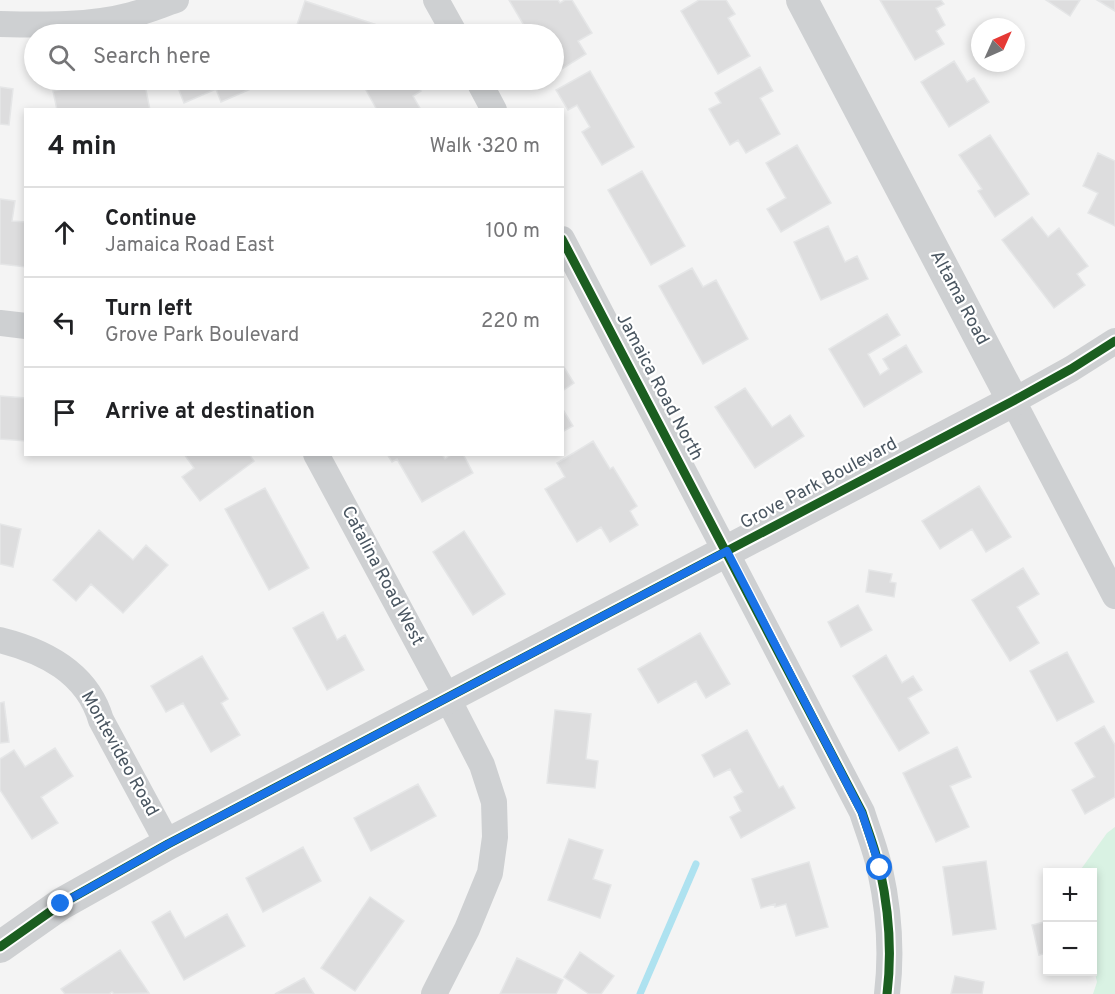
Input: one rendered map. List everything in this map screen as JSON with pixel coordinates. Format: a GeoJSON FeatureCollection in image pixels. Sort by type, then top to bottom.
{"type":"FeatureCollection","features":[{"type":"Feature","properties":{"kind":"street"},"geometry":{"type":"LineString","coordinates":[[51,24],[130,15],[176,0]]}},
{"type":"Feature","properties":{"kind":"street"},"geometry":{"type":"LineString","coordinates":[[436,0],[449,24]]}},
{"type":"Feature","properties":{"kind":"street","name":"Altama Road"},"geometry":{"type":"LineString","coordinates":[[801,0],[1115,596]]}},
{"type":"Feature","properties":{"kind":"street"},"geometry":{"type":"LineString","coordinates":[[0,24],[24,25]]}},
{"type":"Feature","properties":{"kind":"street"},"geometry":{"type":"LineString","coordinates":[[483,90],[493,108]]}},
{"type":"Feature","properties":{"kind":"street","name":"Jamaica Road North"},"geometry":{"type":"LineString","coordinates":[[564,243],[862,813],[880,868],[888,919],[890,970],[887,994]]}},
{"type":"Feature","properties":{"kind":"street"},"geometry":{"type":"LineString","coordinates":[[0,323],[24,326]]}},
{"type":"Feature","properties":{"kind":"street","name":"Grove Park Boulevard"},"geometry":{"type":"LineString","coordinates":[[0,947],[61,904],[168,844],[1013,401],[1071,369],[1115,341]]}},
{"type":"Feature","properties":{"kind":"street","name":"Catalina Road West"},"geometry":{"type":"LineString","coordinates":[[317,456],[447,696],[482,765],[494,802],[495,837],[490,873],[468,929],[434,994]]}},
{"type":"Feature","properties":{"kind":"street","name":"Montevideo Road"},"geometry":{"type":"LineString","coordinates":[[0,640],[40,652],[68,671],[78,681],[97,707],[101,720],[168,844]]}},
{"type":"Feature","properties":{"kind":"green space"},"geometry":{"type":"Polygon","coordinates":[[[1115,827],[1115,994],[1093,994],[1097,982],[1097,868],[1082,868],[1107,833],[1115,827]]]}},
{"type":"Feature","properties":{"kind":"building"},"geometry":{"type":"Polygon","coordinates":[[[509,0],[558,0],[560,3],[572,0],[592,33],[578,41],[586,54],[564,68],[564,24],[523,24],[509,0]]]}},
{"type":"Feature","properties":{"kind":"building"},"geometry":{"type":"Polygon","coordinates":[[[699,0],[726,0],[735,14],[728,18],[750,56],[718,74],[681,11],[699,0]]]}},
{"type":"Feature","properties":{"kind":"building"},"geometry":{"type":"Polygon","coordinates":[[[880,0],[941,0],[944,4],[936,8],[945,25],[936,31],[944,44],[915,60],[880,0]]]}},
{"type":"Feature","properties":{"kind":"building"},"geometry":{"type":"Polygon","coordinates":[[[1046,0],[1080,0],[1070,16],[1046,0]]]}},
{"type":"Feature","properties":{"kind":"building"},"geometry":{"type":"Polygon","coordinates":[[[1097,0],[1115,0],[1115,11],[1097,0]]]}},
{"type":"Feature","properties":{"kind":"building"},"geometry":{"type":"Polygon","coordinates":[[[305,1],[374,24],[297,24],[305,1]]]}},
{"type":"Feature","properties":{"kind":"building"},"geometry":{"type":"Polygon","coordinates":[[[954,61],[967,82],[974,78],[989,102],[949,127],[921,82],[954,61]]]}},
{"type":"Feature","properties":{"kind":"building"},"geometry":{"type":"Polygon","coordinates":[[[760,67],[773,91],[760,98],[780,134],[746,153],[738,140],[730,145],[709,109],[721,103],[715,93],[760,67]]]}},
{"type":"Feature","properties":{"kind":"building"},"geometry":{"type":"Polygon","coordinates":[[[590,71],[634,147],[602,165],[582,132],[590,127],[577,105],[568,110],[556,90],[564,90],[564,86],[590,71]]]}},
{"type":"Feature","properties":{"kind":"building"},"geometry":{"type":"Polygon","coordinates":[[[0,87],[13,89],[9,125],[0,124],[0,87]]]}},
{"type":"Feature","properties":{"kind":"building"},"geometry":{"type":"Polygon","coordinates":[[[146,90],[150,108],[57,108],[53,91],[146,90]]]}},
{"type":"Feature","properties":{"kind":"building"},"geometry":{"type":"Polygon","coordinates":[[[179,90],[214,90],[184,103],[179,90]]]}},
{"type":"Feature","properties":{"kind":"building"},"geometry":{"type":"Polygon","coordinates":[[[216,90],[248,90],[221,102],[216,90]]]}},
{"type":"Feature","properties":{"kind":"building"},"geometry":{"type":"Polygon","coordinates":[[[366,90],[421,91],[413,96],[420,108],[376,108],[366,90]]]}},
{"type":"Feature","properties":{"kind":"building"},"geometry":{"type":"Polygon","coordinates":[[[990,135],[1029,194],[995,217],[978,191],[982,189],[959,155],[990,135]]]}},
{"type":"Feature","properties":{"kind":"building"},"geometry":{"type":"Polygon","coordinates":[[[797,145],[831,203],[781,232],[767,209],[786,198],[766,163],[797,145]]]}},
{"type":"Feature","properties":{"kind":"building"},"geometry":{"type":"Polygon","coordinates":[[[1098,153],[1115,161],[1115,226],[1088,213],[1098,193],[1083,186],[1098,153]]]}},
{"type":"Feature","properties":{"kind":"building"},"geometry":{"type":"Polygon","coordinates":[[[642,171],[685,246],[651,265],[608,190],[642,171]]]}},
{"type":"Feature","properties":{"kind":"building"},"geometry":{"type":"Polygon","coordinates":[[[0,199],[15,201],[12,221],[24,222],[24,267],[0,264],[0,199]]]}},
{"type":"Feature","properties":{"kind":"building"},"geometry":{"type":"Polygon","coordinates":[[[1032,217],[1048,237],[1059,228],[1088,266],[1077,274],[1085,285],[1054,308],[1002,240],[1032,217]]]}},
{"type":"Feature","properties":{"kind":"building"},"geometry":{"type":"Polygon","coordinates":[[[828,226],[845,262],[857,256],[868,279],[821,300],[794,242],[828,226]]]}},
{"type":"Feature","properties":{"kind":"building"},"geometry":{"type":"Polygon","coordinates":[[[692,268],[703,287],[716,280],[748,339],[703,364],[659,286],[692,268]]]}},
{"type":"Feature","properties":{"kind":"building"},"geometry":{"type":"Polygon","coordinates":[[[887,314],[900,335],[868,354],[880,375],[889,369],[883,359],[906,345],[922,372],[864,407],[829,349],[887,314]]]}},
{"type":"Feature","properties":{"kind":"building"},"geometry":{"type":"Polygon","coordinates":[[[564,367],[574,383],[564,390],[564,367]]]}},
{"type":"Feature","properties":{"kind":"building"},"geometry":{"type":"Polygon","coordinates":[[[745,388],[772,427],[790,415],[804,436],[755,468],[715,407],[745,388]]]}},
{"type":"Feature","properties":{"kind":"building"},"geometry":{"type":"Polygon","coordinates":[[[0,396],[24,398],[24,441],[0,439],[0,396]]]}},
{"type":"Feature","properties":{"kind":"building"},"geometry":{"type":"Polygon","coordinates":[[[564,411],[573,426],[564,431],[564,411]]]}},
{"type":"Feature","properties":{"kind":"building"},"geometry":{"type":"Polygon","coordinates":[[[593,441],[610,469],[613,467],[637,506],[630,511],[638,525],[610,542],[601,527],[577,542],[545,489],[565,477],[557,463],[593,441]]]}},
{"type":"Feature","properties":{"kind":"building"},"geometry":{"type":"Polygon","coordinates":[[[185,456],[250,456],[254,461],[200,501],[182,477],[194,468],[185,456]]]}},
{"type":"Feature","properties":{"kind":"building"},"geometry":{"type":"Polygon","coordinates":[[[388,456],[443,456],[445,459],[449,456],[464,456],[473,473],[422,502],[397,459],[392,462],[388,456]]]}},
{"type":"Feature","properties":{"kind":"building"},"geometry":{"type":"Polygon","coordinates":[[[979,486],[1011,537],[986,552],[972,529],[940,549],[922,521],[979,486]]]}},
{"type":"Feature","properties":{"kind":"building"},"geometry":{"type":"Polygon","coordinates":[[[265,488],[309,568],[269,590],[225,509],[265,488]]]}},
{"type":"Feature","properties":{"kind":"building"},"geometry":{"type":"Polygon","coordinates":[[[0,524],[21,529],[13,567],[0,564],[0,524]]]}},
{"type":"Feature","properties":{"kind":"building"},"geometry":{"type":"Polygon","coordinates":[[[99,530],[133,560],[146,545],[168,565],[123,613],[91,584],[76,601],[53,580],[99,530]]]}},
{"type":"Feature","properties":{"kind":"building"},"geometry":{"type":"Polygon","coordinates":[[[464,531],[505,594],[473,615],[433,552],[464,531]]]}},
{"type":"Feature","properties":{"kind":"building"},"geometry":{"type":"Polygon","coordinates":[[[1023,568],[1039,594],[1017,607],[1039,643],[1010,661],[972,600],[1023,568]]]}},
{"type":"Feature","properties":{"kind":"building"},"geometry":{"type":"Polygon","coordinates":[[[869,570],[892,574],[890,582],[896,583],[894,597],[866,592],[869,570]]]}},
{"type":"Feature","properties":{"kind":"building"},"geometry":{"type":"Polygon","coordinates":[[[858,605],[872,630],[841,647],[828,622],[858,605]]]}},
{"type":"Feature","properties":{"kind":"building"},"geometry":{"type":"Polygon","coordinates":[[[323,612],[337,640],[345,635],[364,670],[327,690],[293,628],[323,612]]]}},
{"type":"Feature","properties":{"kind":"building"},"geometry":{"type":"Polygon","coordinates":[[[700,633],[730,684],[706,698],[696,681],[658,703],[638,669],[700,633]]]}},
{"type":"Feature","properties":{"kind":"building"},"geometry":{"type":"Polygon","coordinates":[[[1067,652],[1094,702],[1057,721],[1030,671],[1067,652]]]}},
{"type":"Feature","properties":{"kind":"building"},"geometry":{"type":"Polygon","coordinates":[[[886,655],[902,683],[913,676],[922,690],[908,698],[929,733],[899,751],[853,676],[886,655]]]}},
{"type":"Feature","properties":{"kind":"building"},"geometry":{"type":"Polygon","coordinates":[[[202,656],[228,699],[221,703],[240,735],[211,752],[183,703],[166,712],[151,686],[202,656]]]}},
{"type":"Feature","properties":{"kind":"building"},"geometry":{"type":"Polygon","coordinates":[[[4,702],[9,742],[0,743],[0,703],[4,702]]]}},
{"type":"Feature","properties":{"kind":"building"},"geometry":{"type":"Polygon","coordinates":[[[555,710],[591,714],[586,759],[598,761],[595,788],[547,783],[555,710]]]}},
{"type":"Feature","properties":{"kind":"building"},"geometry":{"type":"Polygon","coordinates":[[[1104,726],[1115,745],[1115,797],[1085,814],[1072,790],[1095,777],[1075,743],[1104,726]]]}},
{"type":"Feature","properties":{"kind":"building"},"geometry":{"type":"Polygon","coordinates":[[[747,730],[779,788],[783,786],[795,808],[741,838],[730,817],[741,811],[734,797],[743,792],[730,769],[714,777],[702,755],[747,730]]]}},
{"type":"Feature","properties":{"kind":"building"},"geometry":{"type":"Polygon","coordinates":[[[957,747],[971,777],[950,786],[969,827],[936,842],[903,773],[957,747]]]}},
{"type":"Feature","properties":{"kind":"building"},"geometry":{"type":"Polygon","coordinates":[[[55,748],[73,776],[41,797],[58,823],[32,839],[0,790],[0,759],[14,750],[25,767],[55,748]]]}},
{"type":"Feature","properties":{"kind":"building"},"geometry":{"type":"Polygon","coordinates":[[[418,784],[436,816],[371,851],[354,818],[418,784]]]}},
{"type":"Feature","properties":{"kind":"building"},"geometry":{"type":"Polygon","coordinates":[[[569,839],[603,850],[593,879],[611,885],[600,918],[548,900],[569,839]]]}},
{"type":"Feature","properties":{"kind":"building"},"geometry":{"type":"Polygon","coordinates":[[[303,847],[321,881],[263,912],[246,878],[303,847]]]}},
{"type":"Feature","properties":{"kind":"building"},"geometry":{"type":"Polygon","coordinates":[[[986,861],[996,929],[953,935],[943,867],[986,861]]]}},
{"type":"Feature","properties":{"kind":"building"},"geometry":{"type":"Polygon","coordinates":[[[809,862],[828,927],[796,936],[786,904],[761,908],[752,879],[809,862]]]}},
{"type":"Feature","properties":{"kind":"building"},"geometry":{"type":"Polygon","coordinates":[[[370,897],[404,921],[355,991],[321,968],[370,897]]]}},
{"type":"Feature","properties":{"kind":"building"},"geometry":{"type":"Polygon","coordinates":[[[170,911],[185,938],[227,914],[245,946],[184,980],[152,922],[170,911]]]}},
{"type":"Feature","properties":{"kind":"building"},"geometry":{"type":"Polygon","coordinates":[[[1043,922],[1043,954],[1039,955],[1032,925],[1043,922]]]}},
{"type":"Feature","properties":{"kind":"building"},"geometry":{"type":"Polygon","coordinates":[[[120,950],[149,993],[65,994],[61,989],[120,950]]]}},
{"type":"Feature","properties":{"kind":"building"},"geometry":{"type":"Polygon","coordinates":[[[580,952],[614,976],[601,994],[589,994],[564,977],[580,952]]]}},
{"type":"Feature","properties":{"kind":"building"},"geometry":{"type":"Polygon","coordinates":[[[517,958],[563,980],[556,994],[500,994],[517,958]]]}},
{"type":"Feature","properties":{"kind":"building"},"geometry":{"type":"Polygon","coordinates":[[[955,976],[984,982],[982,994],[951,994],[955,976]]]}},
{"type":"Feature","properties":{"kind":"building"},"geometry":{"type":"Polygon","coordinates":[[[304,978],[314,994],[275,994],[304,978]]]}},
{"type":"Feature","properties":{"kind":"waterway"},"geometry":{"type":"LineString","coordinates":[[640,994],[696,864]]}},
{"type":"Feature","properties":{"kind":"cycle path"},"geometry":{"type":"LineString","coordinates":[[564,243],[862,812],[878,863],[886,901],[889,932],[887,994]]}},
{"type":"Feature","properties":{"kind":"cycle path"},"geometry":{"type":"LineString","coordinates":[[0,947],[61,904],[168,844],[1013,401],[1071,369],[1115,341]]}},
{"type":"Feature","properties":{"kind":"route"},"geometry":{"type":"LineString","coordinates":[[61,904],[168,844],[379,732],[727,551],[862,813],[880,868]]}}]}
